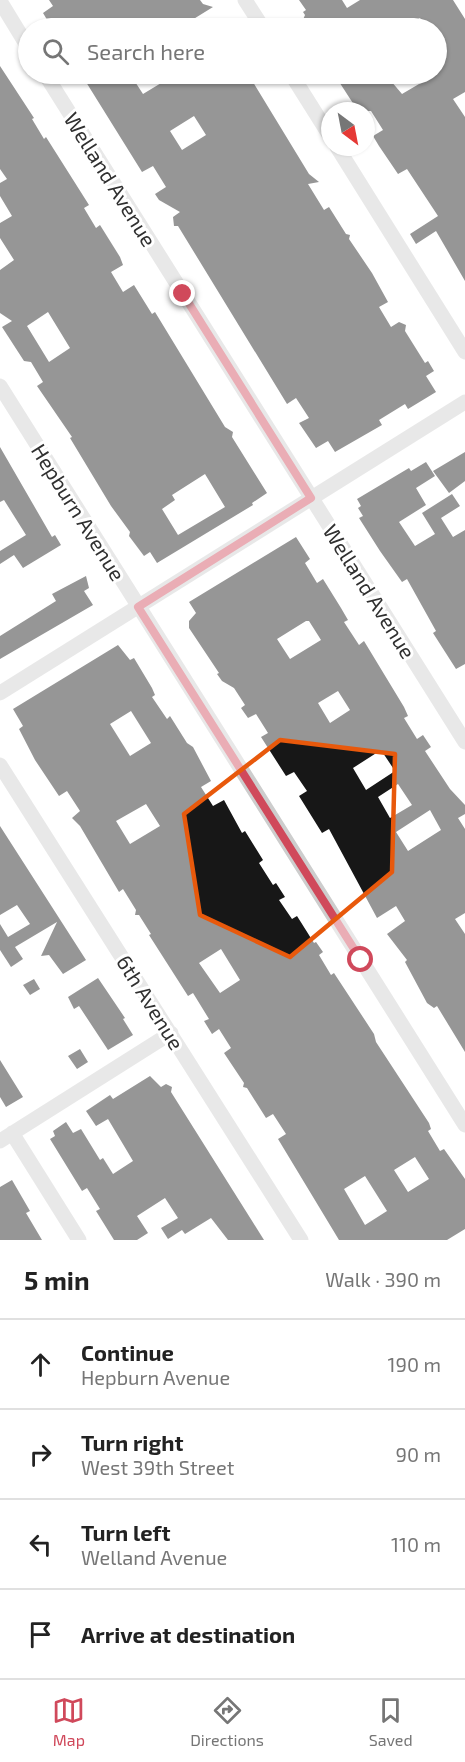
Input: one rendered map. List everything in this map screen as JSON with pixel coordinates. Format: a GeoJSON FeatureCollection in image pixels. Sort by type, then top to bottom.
{"type":"FeatureCollection","features":[{"type":"Feature","properties":{"kind":"street"},"geometry":{"type":"LineString","coordinates":[[245,0],[257,18]]}},
{"type":"Feature","properties":{"kind":"street"},"geometry":{"type":"LineString","coordinates":[[0,2],[18,31]]}},
{"type":"Feature","properties":{"kind":"street","name":"Welland Avenue"},"geometry":{"type":"LineString","coordinates":[[51,84],[465,742]]}},
{"type":"Feature","properties":{"kind":"street"},"geometry":{"type":"LineString","coordinates":[[297,84],[321,122]]}},
{"type":"Feature","properties":{"kind":"street"},"geometry":{"type":"LineString","coordinates":[[343,156],[465,352]]}},
{"type":"Feature","properties":{"kind":"street","name":"Hepburn Avenue"},"geometry":{"type":"LineString","coordinates":[[0,386],[465,1125]]}},
{"type":"Feature","properties":{"kind":"street"},"geometry":{"type":"LineString","coordinates":[[0,693],[465,402]]}},
{"type":"Feature","properties":{"kind":"street","name":"6th Avenue"},"geometry":{"type":"LineString","coordinates":[[0,765],[301,1240]]}},
{"type":"Feature","properties":{"kind":"street"},"geometry":{"type":"LineString","coordinates":[[79,1240],[6,1137],[171,1033]]}},
{"type":"Feature","properties":{"kind":"highlighted area"},"geometry":{"type":"Polygon","coordinates":[[[280,740],[395,754],[392,872],[290,957],[200,915],[184,814],[280,740]]]}},
{"type":"Feature","properties":{"kind":"building"},"geometry":{"type":"Polygon","coordinates":[[[49,0],[200,0],[203,4],[213,7],[195,18],[46,18],[43,13],[53,6],[49,0]]]}},
{"type":"Feature","properties":{"kind":"building"},"geometry":{"type":"Polygon","coordinates":[[[299,0],[342,0],[347,8],[360,0],[453,0],[465,19],[465,92],[453,99],[465,117],[465,281],[436,231],[416,244],[410,234],[438,216],[407,169],[398,174],[375,139],[375,135],[383,130],[375,117],[375,102],[352,102],[340,84],[394,84],[402,94],[419,84],[447,84],[447,18],[304,18],[303,12],[306,10],[299,0]]]}},
{"type":"Feature","properties":{"kind":"building"},"geometry":{"type":"Polygon","coordinates":[[[0,66],[34,118],[32,119],[44,139],[46,137],[89,205],[84,208],[96,228],[100,225],[120,257],[123,265],[111,272],[123,292],[134,285],[152,314],[155,312],[225,427],[233,432],[232,437],[267,493],[252,503],[253,505],[157,563],[150,552],[144,556],[129,536],[130,532],[111,506],[70,438],[72,437],[37,386],[43,382],[31,362],[24,361],[2,327],[12,321],[0,313],[0,270],[14,260],[0,238],[0,223],[12,216],[0,196],[0,183],[7,179],[0,169],[0,66]],[[48,312],[27,326],[49,362],[70,348],[48,312]],[[205,474],[172,495],[175,500],[162,509],[178,535],[225,507],[205,474]]]}},
{"type":"Feature","properties":{"kind":"building"},"geometry":{"type":"Polygon","coordinates":[[[87,84],[136,84],[143,94],[160,84],[254,84],[309,174],[319,182],[308,184],[324,210],[329,207],[346,234],[350,235],[349,239],[372,273],[388,302],[379,307],[391,327],[399,322],[406,325],[405,331],[425,363],[428,361],[434,371],[426,376],[436,392],[408,409],[405,404],[379,420],[382,425],[335,452],[328,441],[316,448],[299,423],[309,418],[296,398],[287,404],[178,226],[174,226],[173,217],[180,212],[159,200],[155,194],[166,187],[153,166],[142,172],[87,84]],[[194,116],[170,131],[182,150],[206,135],[194,116]]]}},
{"type":"Feature","properties":{"kind":"building"},"geometry":{"type":"Polygon","coordinates":[[[0,447],[52,537],[55,535],[61,545],[23,568],[14,555],[0,564],[0,551],[26,535],[4,500],[0,502],[0,447]]]}},
{"type":"Feature","properties":{"kind":"building"},"geometry":{"type":"Polygon","coordinates":[[[465,452],[465,481],[449,493],[433,471],[465,452]]]}},
{"type":"Feature","properties":{"kind":"building"},"geometry":{"type":"Polygon","coordinates":[[[426,462],[435,476],[416,488],[426,505],[399,522],[415,546],[435,534],[422,513],[452,494],[460,506],[441,518],[453,537],[465,530],[465,664],[456,669],[433,633],[436,631],[407,579],[402,582],[359,518],[363,516],[358,508],[361,506],[357,499],[409,468],[411,471],[426,462]]]}},
{"type":"Feature","properties":{"kind":"building"},"geometry":{"type":"Polygon","coordinates":[[[296,537],[310,559],[305,563],[317,583],[323,579],[348,620],[344,622],[359,645],[364,641],[404,707],[408,716],[404,718],[417,739],[423,735],[431,747],[425,751],[450,789],[465,805],[465,814],[458,818],[465,829],[465,913],[455,919],[465,934],[465,1052],[437,1006],[434,1008],[427,1003],[405,962],[407,960],[387,934],[405,921],[396,906],[377,918],[329,829],[322,833],[299,796],[307,791],[294,772],[286,776],[261,737],[268,733],[256,714],[248,718],[241,708],[245,705],[234,688],[222,681],[189,628],[189,621],[196,613],[189,602],[296,537]],[[309,621],[277,639],[290,659],[321,640],[309,621]],[[338,691],[318,703],[330,723],[350,710],[338,691]],[[381,750],[353,768],[366,790],[395,771],[381,750]],[[398,784],[378,797],[390,818],[412,805],[398,784]],[[430,810],[396,832],[408,851],[441,830],[430,810]]]}},
{"type":"Feature","properties":{"kind":"building"},"geometry":{"type":"Polygon","coordinates":[[[86,576],[89,588],[84,591],[93,605],[0,659],[0,636],[56,601],[52,594],[86,576]]]}},
{"type":"Feature","properties":{"kind":"building"},"geometry":{"type":"Polygon","coordinates":[[[118,645],[130,660],[134,658],[152,688],[155,695],[152,697],[167,719],[170,716],[187,743],[193,747],[211,781],[201,787],[213,806],[224,800],[242,833],[245,831],[263,860],[259,863],[273,885],[276,883],[285,897],[279,900],[292,919],[297,916],[314,943],[316,942],[323,952],[319,955],[331,975],[334,973],[374,1034],[376,1042],[429,1123],[431,1129],[428,1131],[440,1151],[444,1149],[465,1179],[465,1229],[447,1240],[339,1240],[278,1139],[286,1134],[273,1114],[266,1118],[247,1088],[243,1087],[244,1083],[224,1053],[231,1048],[219,1029],[212,1034],[204,1021],[209,1019],[193,993],[188,996],[139,915],[135,915],[136,910],[123,889],[119,892],[80,826],[72,818],[80,811],[67,791],[59,796],[35,760],[19,729],[23,726],[13,709],[118,645]],[[131,711],[110,724],[130,756],[151,743],[131,711]],[[146,804],[116,821],[130,844],[160,826],[146,804]],[[221,949],[199,963],[220,993],[240,980],[221,949]],[[415,1157],[394,1170],[408,1192],[429,1179],[415,1157]],[[365,1176],[344,1189],[365,1225],[387,1211],[365,1176]]]}},
{"type":"Feature","properties":{"kind":"building"},"geometry":{"type":"Polygon","coordinates":[[[0,826],[86,960],[63,974],[49,955],[41,956],[57,922],[15,947],[23,959],[11,967],[0,950],[0,924],[8,937],[30,924],[17,905],[0,915],[0,826]]]}},
{"type":"Feature","properties":{"kind":"building"},"geometry":{"type":"Polygon","coordinates":[[[98,978],[125,1018],[123,1019],[133,1035],[108,1050],[79,1006],[74,1009],[68,997],[98,978]]]}},
{"type":"Feature","properties":{"kind":"building"},"geometry":{"type":"Polygon","coordinates":[[[34,979],[40,989],[30,995],[23,985],[34,979]]]}},
{"type":"Feature","properties":{"kind":"building"},"geometry":{"type":"Polygon","coordinates":[[[80,1049],[88,1062],[77,1069],[68,1056],[80,1049]]]}},
{"type":"Feature","properties":{"kind":"building"},"geometry":{"type":"Polygon","coordinates":[[[0,1060],[23,1097],[6,1107],[0,1097],[0,1060]]]}},
{"type":"Feature","properties":{"kind":"building"},"geometry":{"type":"Polygon","coordinates":[[[150,1076],[161,1087],[166,1084],[172,1087],[171,1092],[264,1240],[228,1240],[211,1218],[185,1234],[182,1230],[168,1239],[161,1228],[178,1218],[165,1198],[137,1216],[148,1233],[137,1240],[114,1240],[96,1211],[100,1209],[87,1188],[82,1191],[50,1139],[55,1136],[53,1131],[66,1122],[73,1133],[81,1129],[100,1160],[103,1158],[113,1174],[133,1161],[108,1119],[96,1126],[86,1111],[110,1095],[113,1099],[150,1076]]]}},
{"type":"Feature","properties":{"kind":"building"},"geometry":{"type":"Polygon","coordinates":[[[12,1180],[30,1211],[26,1213],[42,1240],[0,1240],[0,1187],[12,1180]]]}},
{"type":"Feature","properties":{"kind":"route"},"geometry":{"type":"LineString","coordinates":[[183,294],[311,498],[138,607],[361,960]]}}]}
